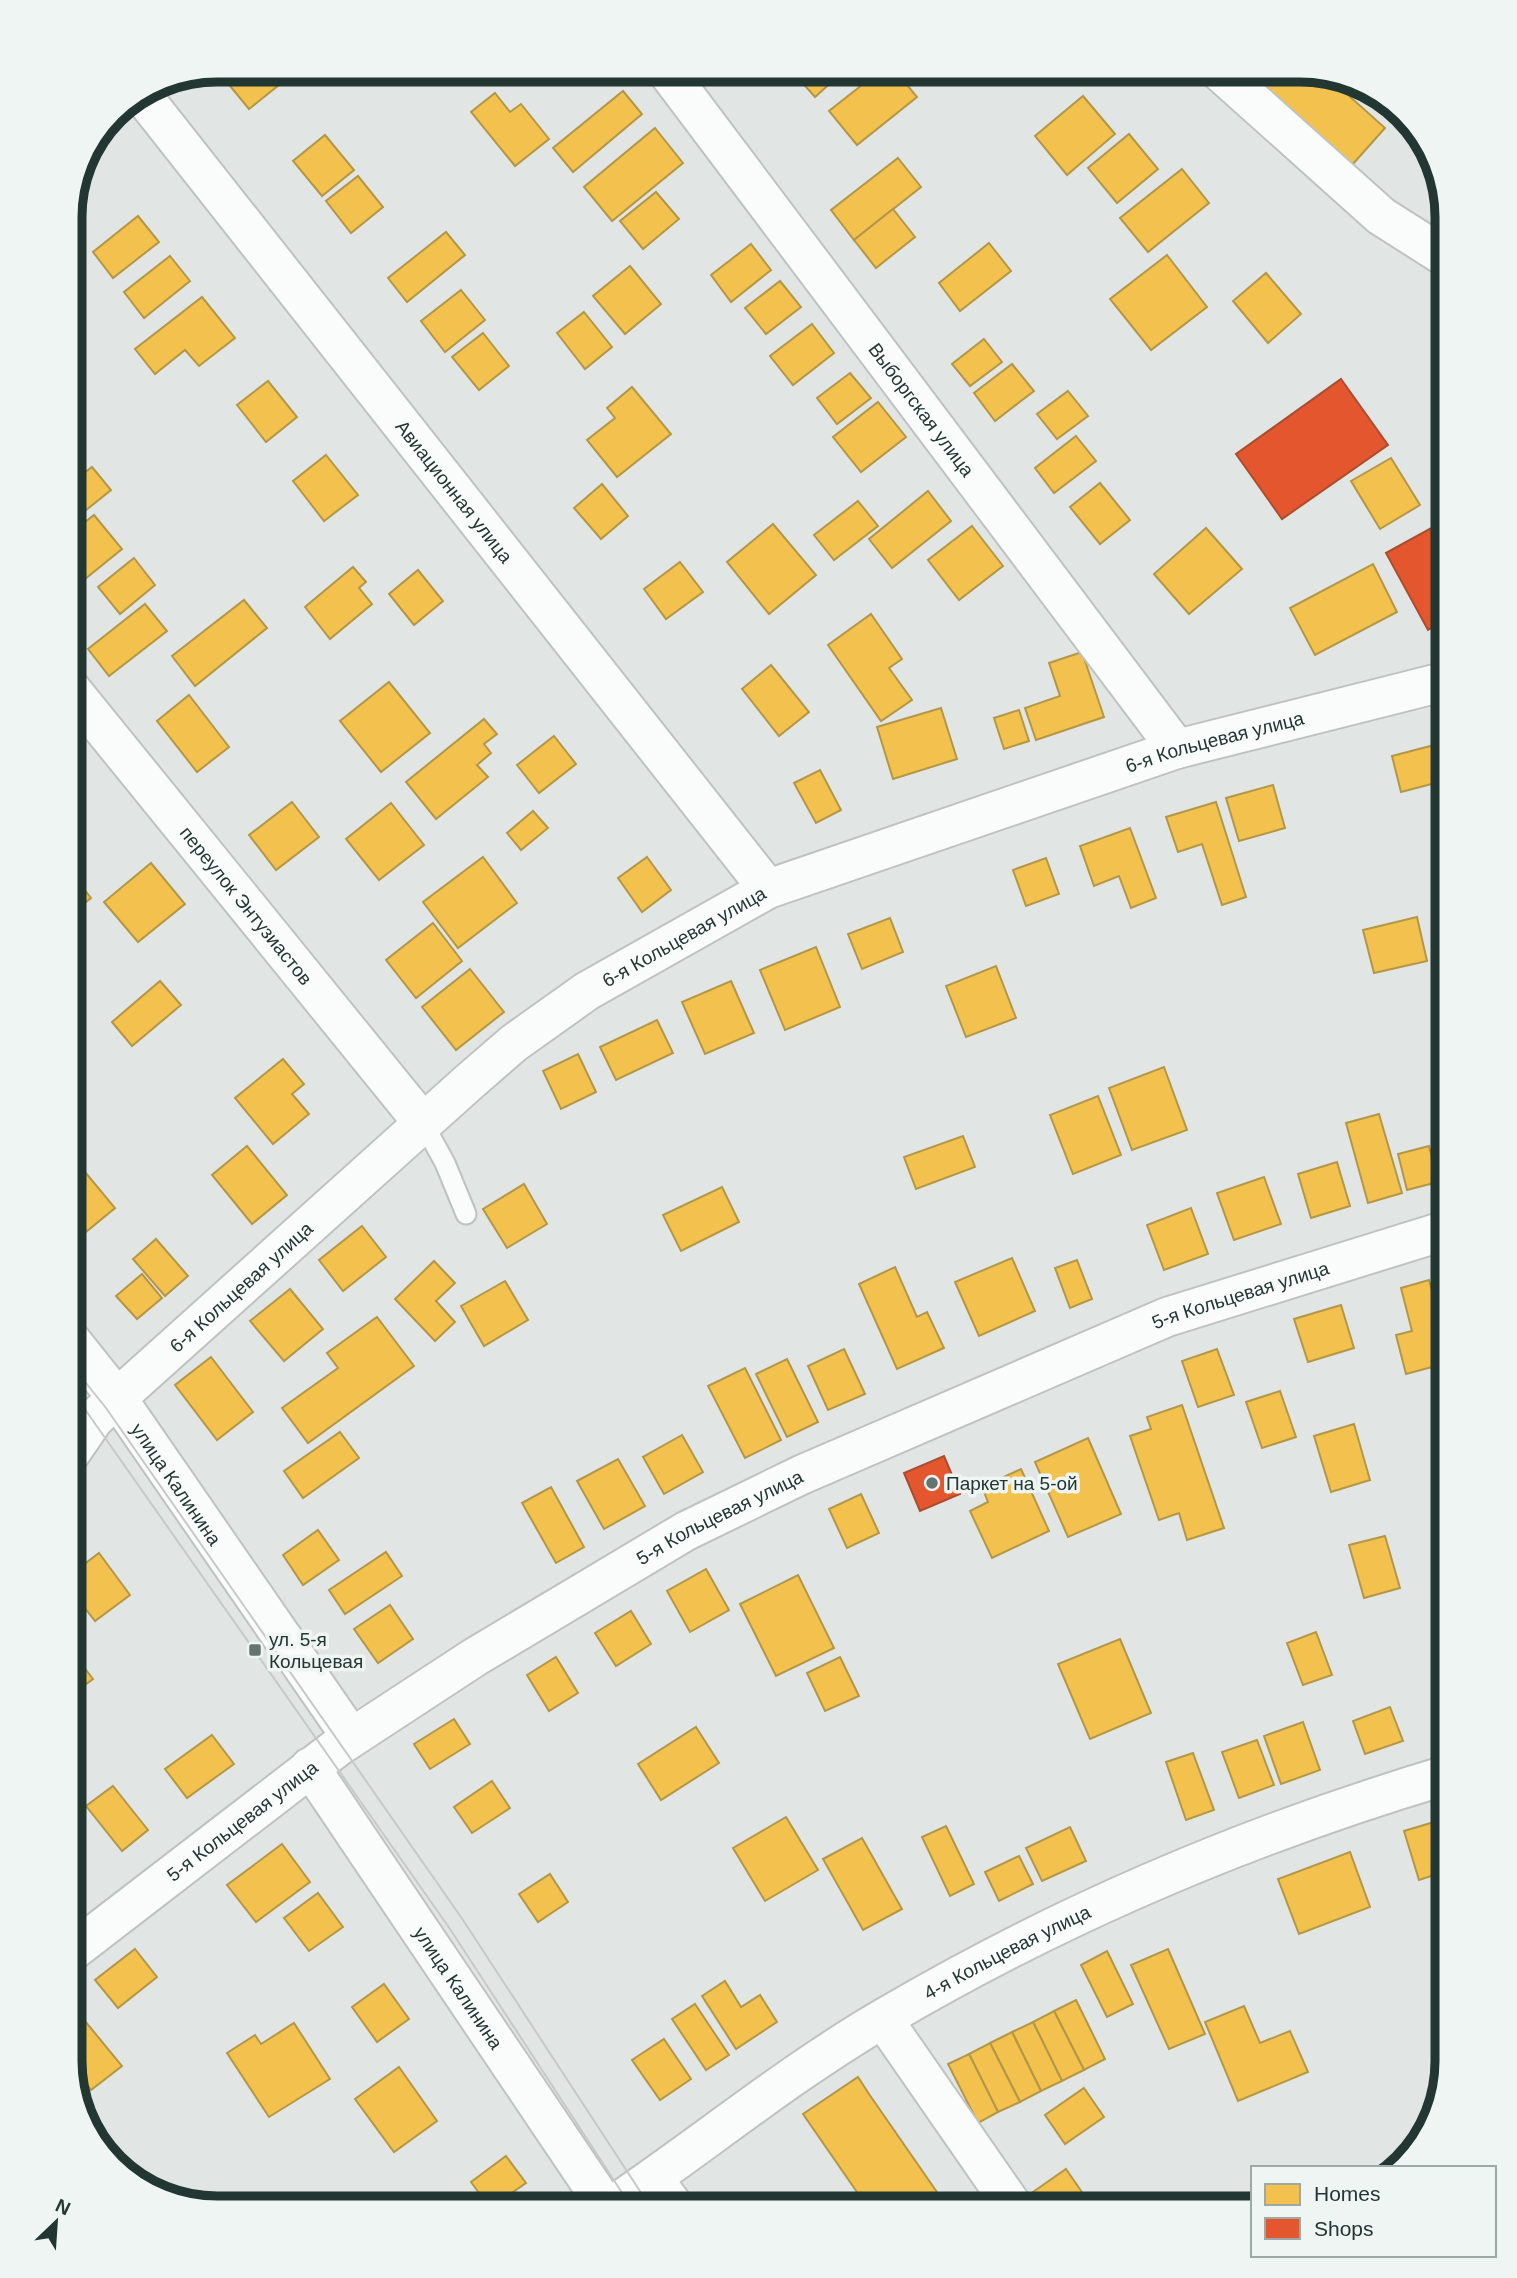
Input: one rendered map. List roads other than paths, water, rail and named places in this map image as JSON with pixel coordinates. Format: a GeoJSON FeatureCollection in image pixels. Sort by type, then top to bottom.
{"type":"FeatureCollection","features":[{"type":"Feature","properties":{"kind":"street","name":"Выборгская улица"},"geometry":{"type":"LineString","coordinates":[[676,83],[1177,749]]}},
{"type":"Feature","properties":{"kind":"street"},"geometry":{"type":"LineString","coordinates":[[1233,83],[1381,216],[1435,250]]}},
{"type":"Feature","properties":{"kind":"street","name":"Авиационная улица"},"geometry":{"type":"LineString","coordinates":[[147,102],[768,889]]}},
{"type":"Feature","properties":{"kind":"street","name":"6-я Кольцевая улица"},"geometry":{"type":"LineString","coordinates":[[82,1436],[94,1419],[117,1398],[514,1044],[587,990],[768,889],[1177,749],[1435,684]]}},
{"type":"Feature","properties":{"kind":"street","name":"переулок Энтузиастов"},"geometry":{"type":"LineString","coordinates":[[83,704],[423,1124]]}},
{"type":"Feature","properties":{"kind":"street","name":"5-я Кольцевая улица"},"geometry":{"type":"LineString","coordinates":[[82,1944],[351,1737],[475,1657],[687,1531],[801,1475],[1167,1317],[1435,1234]]}},
{"type":"Feature","properties":{"kind":"street","name":"улица Калинина"},"geometry":{"type":"LineString","coordinates":[[82,1355],[117,1398],[351,1737]]}},
{"type":"Feature","properties":{"kind":"street","name":"улица Калинина"},"geometry":{"type":"LineString","coordinates":[[310,1767],[599,2195]]}},
{"type":"Feature","properties":{"kind":"street","name":"4-я Кольцевая улица"},"geometry":{"type":"LineString","coordinates":[[626,2195],[883,2019],[1036,1934],[1191,1863],[1295,1824],[1435,1779]]}},
{"type":"Feature","properties":{"kind":"street"},"geometry":{"type":"LineString","coordinates":[[883,2019],[1005,2196]]}},
{"type":"Feature","properties":{"kind":"lane"},"geometry":{"type":"LineString","coordinates":[[423,1124],[445,1163],[466,1214]]}},
{"type":"Feature","properties":{"kind":"lane"},"geometry":{"type":"LineString","coordinates":[[660,2172],[678,2195]]}},
{"type":"Feature","properties":{"kind":"tram line"},"geometry":{"type":"LineString","coordinates":[[82,1378],[106,1408],[463,1920],[643,2195]]}},
{"type":"Feature","properties":{"kind":"tram line"},"geometry":{"type":"LineString","coordinates":[[82,1406],[450,1929],[624,2195]]}},
{"type":"Feature","properties":{"kind":"place","name":"Паркет на 5-ой"},"geometry":{"type":"Point","coordinates":[932,1483]}},
{"type":"Feature","properties":{"kind":"place","name":"ул. 5-я Кольцевая"},"geometry":{"type":"Point","coordinates":[255,1650]}}]}
